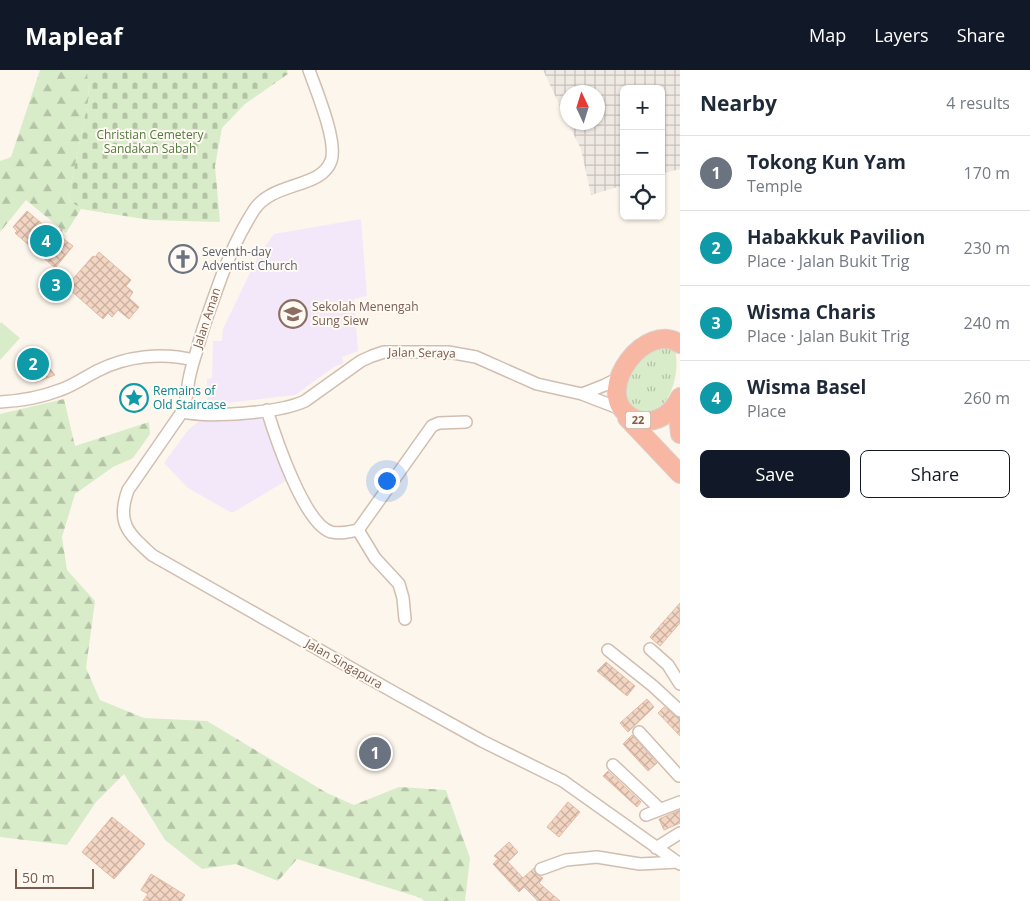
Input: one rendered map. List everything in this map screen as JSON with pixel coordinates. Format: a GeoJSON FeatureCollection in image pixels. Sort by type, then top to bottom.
{"type":"FeatureCollection","features":[{"type":"Feature","properties":{"kind":"highway","name":"22"},"geometry":{"type":"LineString","coordinates":[[680,329],[644,345],[636,351],[627,361],[619,378],[616,394],[621,409],[628,418],[680,474]]}},
{"type":"Feature","properties":{"kind":"highway"},"geometry":{"type":"LineString","coordinates":[[657,340],[667,340],[680,344]]}},
{"type":"Feature","properties":{"kind":"highway","name":"22"},"geometry":{"type":"LineString","coordinates":[[621,409],[636,420],[655,420],[663,416],[678,400]]}},
{"type":"Feature","properties":{"kind":"highway","name":"22"},"geometry":{"type":"LineString","coordinates":[[678,400],[680,434]]}},
{"type":"Feature","properties":{"kind":"street","name":"Jalan Aman"},"geometry":{"type":"LineString","coordinates":[[182,412],[202,331],[227,259],[256,207],[266,196],[316,178],[324,172],[331,162],[333,151],[330,136],[309,70]]}},
{"type":"Feature","properties":{"kind":"street","name":"Jalan Seraya"},"geometry":{"type":"LineString","coordinates":[[182,412],[199,415],[267,410],[297,405],[361,361],[384,352],[448,352],[468,354],[537,384],[582,394],[621,409]]}},
{"type":"Feature","properties":{"kind":"street"},"geometry":{"type":"LineString","coordinates":[[0,402],[14,401],[62,390],[113,364],[128,360],[169,356],[194,360]]}},
{"type":"Feature","properties":{"kind":"street"},"geometry":{"type":"LineString","coordinates":[[582,394],[619,378]]}},
{"type":"Feature","properties":{"kind":"street"},"geometry":{"type":"LineString","coordinates":[[267,410],[276,440],[309,512],[320,525],[330,532],[346,533],[358,530],[432,426],[439,423],[466,422]]}},
{"type":"Feature","properties":{"kind":"street","name":"Jalan Singapura"},"geometry":{"type":"LineString","coordinates":[[182,412],[128,490],[122,513],[130,536],[152,555],[380,684],[482,740],[563,781],[679,863]]}},
{"type":"Feature","properties":{"kind":"street"},"geometry":{"type":"LineString","coordinates":[[358,530],[375,558],[398,584],[403,598],[405,619]]}},
{"type":"Feature","properties":{"kind":"street"},"geometry":{"type":"LineString","coordinates":[[650,649],[668,665],[680,684]]}},
{"type":"Feature","properties":{"kind":"street"},"geometry":{"type":"LineString","coordinates":[[608,650],[653,686],[680,711]]}},
{"type":"Feature","properties":{"kind":"street"},"geometry":{"type":"LineString","coordinates":[[639,732],[680,779]]}},
{"type":"Feature","properties":{"kind":"street"},"geometry":{"type":"LineString","coordinates":[[613,765],[660,809]]}},
{"type":"Feature","properties":{"kind":"street"},"geometry":{"type":"LineString","coordinates":[[646,815],[680,802]]}},
{"type":"Feature","properties":{"kind":"street"},"geometry":{"type":"LineString","coordinates":[[656,848],[680,833]]}},
{"type":"Feature","properties":{"kind":"street"},"geometry":{"type":"LineString","coordinates":[[541,869],[566,860],[597,857],[646,864],[679,863]]}},
{"type":"Feature","properties":{"kind":"shaded area"},"geometry":{"type":"Polygon","coordinates":[[[543,70],[680,70],[680,169],[665,173],[665,85],[620,85],[620,186],[591,195],[581,149],[572,130],[605,130],[605,85],[560,85],[560,106],[543,70]]]}},
{"type":"Feature","properties":{"kind":"shaded area","name":"Sekolah Menengah Sung Siew"},"geometry":{"type":"Polygon","coordinates":[[[361,219],[367,296],[354,299],[358,351],[342,357],[344,363],[334,367],[295,395],[227,403],[226,407],[207,406],[207,379],[212,378],[213,341],[222,341],[223,329],[258,256],[274,234],[361,219]]]}},
{"type":"Feature","properties":{"kind":"shaded area"},"geometry":{"type":"Polygon","coordinates":[[[256,415],[262,418],[289,479],[232,513],[188,488],[164,463],[188,430],[199,421],[256,415]]]}},
{"type":"Feature","properties":{"kind":"green space"},"geometry":{"type":"Polygon","coordinates":[[[40,70],[87,70],[89,97],[68,199],[81,209],[66,233],[26,200],[0,232],[0,161],[11,157],[40,70]]]}},
{"type":"Feature","properties":{"kind":"green space","name":"Christian Cemetery Sandakan Sabah"},"geometry":{"type":"Polygon","coordinates":[[[87,70],[287,70],[288,74],[245,104],[222,128],[215,166],[220,222],[150,220],[81,209],[68,199],[89,97],[87,70]]]}},
{"type":"Feature","properties":{"kind":"green space"},"geometry":{"type":"Polygon","coordinates":[[[1,322],[20,338],[0,360],[0,324],[1,322]]]}},
{"type":"Feature","properties":{"kind":"green space"},"geometry":{"type":"Polygon","coordinates":[[[655,345],[675,351],[676,376],[666,401],[653,411],[642,414],[626,403],[626,383],[631,370],[655,345]]]}},
{"type":"Feature","properties":{"kind":"green space"},"geometry":{"type":"Polygon","coordinates":[[[64,399],[75,446],[149,422],[150,434],[133,458],[113,467],[75,494],[62,537],[67,570],[95,601],[86,668],[100,700],[144,718],[207,721],[327,793],[354,805],[399,787],[446,790],[470,858],[465,901],[424,901],[421,898],[297,859],[278,881],[236,864],[202,869],[165,840],[124,774],[96,802],[67,845],[0,837],[0,414],[64,399]]]}},
{"type":"Feature","properties":{"kind":"building"},"geometry":{"type":"Polygon","coordinates":[[[27,211],[54,234],[62,229],[61,237],[73,246],[56,267],[71,281],[93,256],[95,257],[99,252],[131,280],[126,286],[133,292],[129,298],[139,307],[129,319],[118,310],[112,317],[108,313],[103,319],[68,288],[54,303],[38,289],[46,281],[43,279],[54,267],[15,233],[17,231],[13,227],[27,211]]]}},
{"type":"Feature","properties":{"kind":"building"},"geometry":{"type":"Polygon","coordinates":[[[27,352],[38,354],[55,375],[36,382],[22,378],[19,375],[20,357],[27,352]]]}},
{"type":"Feature","properties":{"kind":"building"},"geometry":{"type":"Polygon","coordinates":[[[680,603],[680,623],[660,646],[650,637],[680,603]]]}},
{"type":"Feature","properties":{"kind":"building"},"geometry":{"type":"Polygon","coordinates":[[[606,662],[635,686],[627,696],[597,671],[606,662]]]}},
{"type":"Feature","properties":{"kind":"building"},"geometry":{"type":"Polygon","coordinates":[[[647,699],[654,707],[628,732],[620,723],[647,699]]]}},
{"type":"Feature","properties":{"kind":"building"},"geometry":{"type":"Polygon","coordinates":[[[664,707],[680,718],[680,736],[658,713],[664,707]]]}},
{"type":"Feature","properties":{"kind":"building"},"geometry":{"type":"Polygon","coordinates":[[[632,735],[657,763],[648,771],[623,744],[632,735]]]}},
{"type":"Feature","properties":{"kind":"building"},"geometry":{"type":"Polygon","coordinates":[[[608,771],[641,802],[637,807],[603,776],[608,771]]]}},
{"type":"Feature","properties":{"kind":"building"},"geometry":{"type":"Polygon","coordinates":[[[568,802],[580,812],[559,837],[547,827],[568,802]]]}},
{"type":"Feature","properties":{"kind":"building"},"geometry":{"type":"Polygon","coordinates":[[[680,810],[680,823],[664,830],[659,819],[680,810]]]}},
{"type":"Feature","properties":{"kind":"building"},"geometry":{"type":"Polygon","coordinates":[[[112,817],[145,844],[114,879],[82,852],[112,817]]]}},
{"type":"Feature","properties":{"kind":"building"},"geometry":{"type":"Polygon","coordinates":[[[509,842],[518,852],[508,862],[523,878],[534,868],[536,874],[543,878],[539,883],[560,901],[538,901],[524,887],[519,892],[493,864],[498,859],[494,856],[509,842]]]}},
{"type":"Feature","properties":{"kind":"building"},"geometry":{"type":"Polygon","coordinates":[[[151,874],[185,895],[181,901],[143,901],[148,894],[141,890],[151,874]]]}},
{"type":"Feature","properties":{"kind":"place","name":"Wisma Basel"},"geometry":{"type":"Point","coordinates":[46,241]}},
{"type":"Feature","properties":{"kind":"place","name":"Seventh-day Adventist Church"},"geometry":{"type":"Point","coordinates":[183,259]}},
{"type":"Feature","properties":{"kind":"place","name":"Wisma Charis"},"geometry":{"type":"Point","coordinates":[56,285]}},
{"type":"Feature","properties":{"kind":"place","name":"Sekolah Menengah Sung Siew"},"geometry":{"type":"Point","coordinates":[293,314]}},
{"type":"Feature","properties":{"kind":"place","name":"Habakkuk Pavilion"},"geometry":{"type":"Point","coordinates":[33,364]}},
{"type":"Feature","properties":{"kind":"place","name":"Remains of Old Staircase"},"geometry":{"type":"Point","coordinates":[134,398]}},
{"type":"Feature","properties":{"kind":"place","name":"Tokong Kun Yam"},"geometry":{"type":"Point","coordinates":[375,753]}}]}
